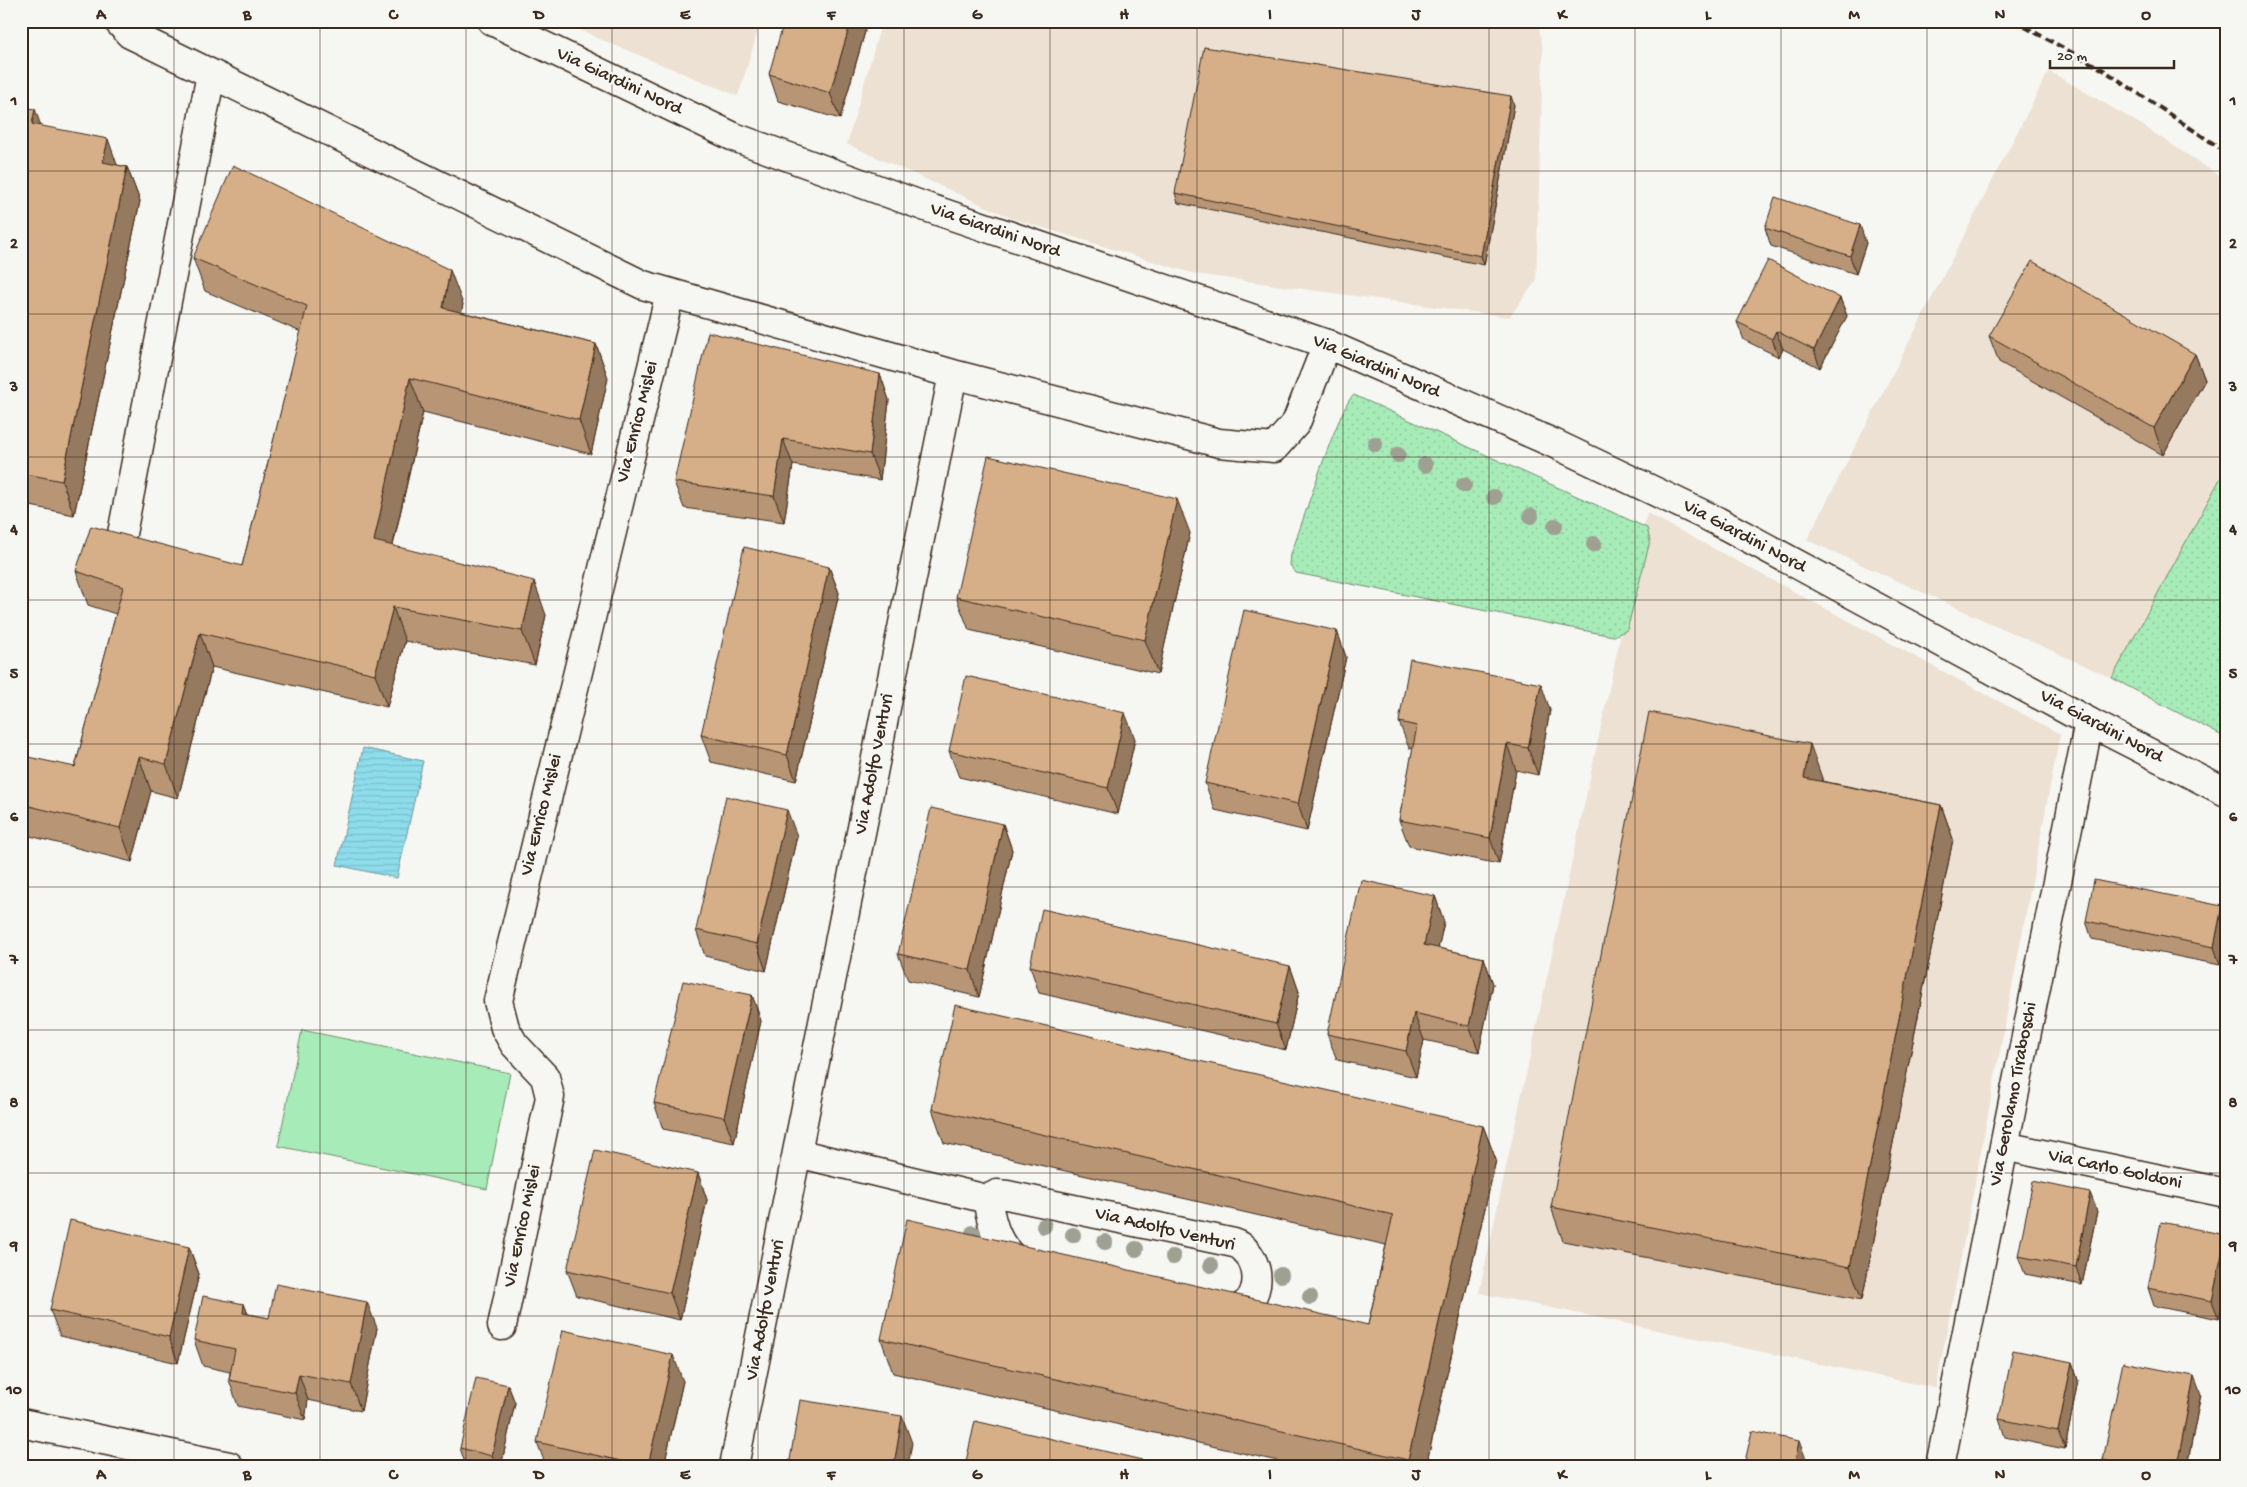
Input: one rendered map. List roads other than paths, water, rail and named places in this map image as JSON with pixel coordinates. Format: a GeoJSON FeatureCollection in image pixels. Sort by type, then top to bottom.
{"type":"FeatureCollection","features":[{"type":"Feature","properties":{"kind":"street"},"geometry":{"type":"LineString","coordinates":[[118,21],[130,34],[643,285],[953,374],[1219,443],[1274,448],[1296,423],[1327,344]]}},
{"type":"Feature","properties":{"kind":"street","name":"Via Giardini Nord"},"geometry":{"type":"LineString","coordinates":[[492,21],[734,137],[926,207],[1327,344],[1553,443],[1717,521],[2089,722],[2226,792]]}},
{"type":"Feature","properties":{"kind":"street"},"geometry":{"type":"LineString","coordinates":[[120,544],[211,74]]}},
{"type":"Feature","properties":{"kind":"street","name":"Via Enrico Mislei"},"geometry":{"type":"LineString","coordinates":[[502,1326],[550,1097],[546,1077],[514,1044],[505,1028],[498,1001],[670,293]]}},
{"type":"Feature","properties":{"kind":"street","name":"Via Adolfo Venturi"},"geometry":{"type":"LineString","coordinates":[[734,1466],[953,374]]}},
{"type":"Feature","properties":{"kind":"street","name":"Via Gerolamo Tiraboschi"},"geometry":{"type":"LineString","coordinates":[[1944,1465],[2004,1146],[2089,722]]}},
{"type":"Feature","properties":{"kind":"street","name":"Via Carlo Goldoni"},"geometry":{"type":"LineString","coordinates":[[2004,1146],[2226,1193]]}},
{"type":"Feature","properties":{"kind":"street","name":"Via Adolfo Venturi"},"geometry":{"type":"LineString","coordinates":[[797,1153],[987,1199],[997,1194],[1007,1195],[1234,1242],[1244,1249],[1251,1259],[1256,1283],[1249,1303],[1238,1310],[1226,1310],[1197,1304]]}},
{"type":"Feature","properties":{"kind":"street"},"geometry":{"type":"LineString","coordinates":[[987,1199],[994,1232],[1002,1248],[1023,1266],[1052,1273]]}},
{"type":"Feature","properties":{"kind":"street"},"geometry":{"type":"LineString","coordinates":[[21,1423],[229,1466]]}},
{"type":"Feature","properties":{"kind":"water"},"geometry":{"type":"Polygon","coordinates":[[[363,748],[423,761],[397,878],[337,865],[363,748]]]}},
{"type":"Feature","properties":{"kind":"railway"},"geometry":{"type":"LineString","coordinates":[[2014,21],[2102,69],[2226,152]]}}]}
